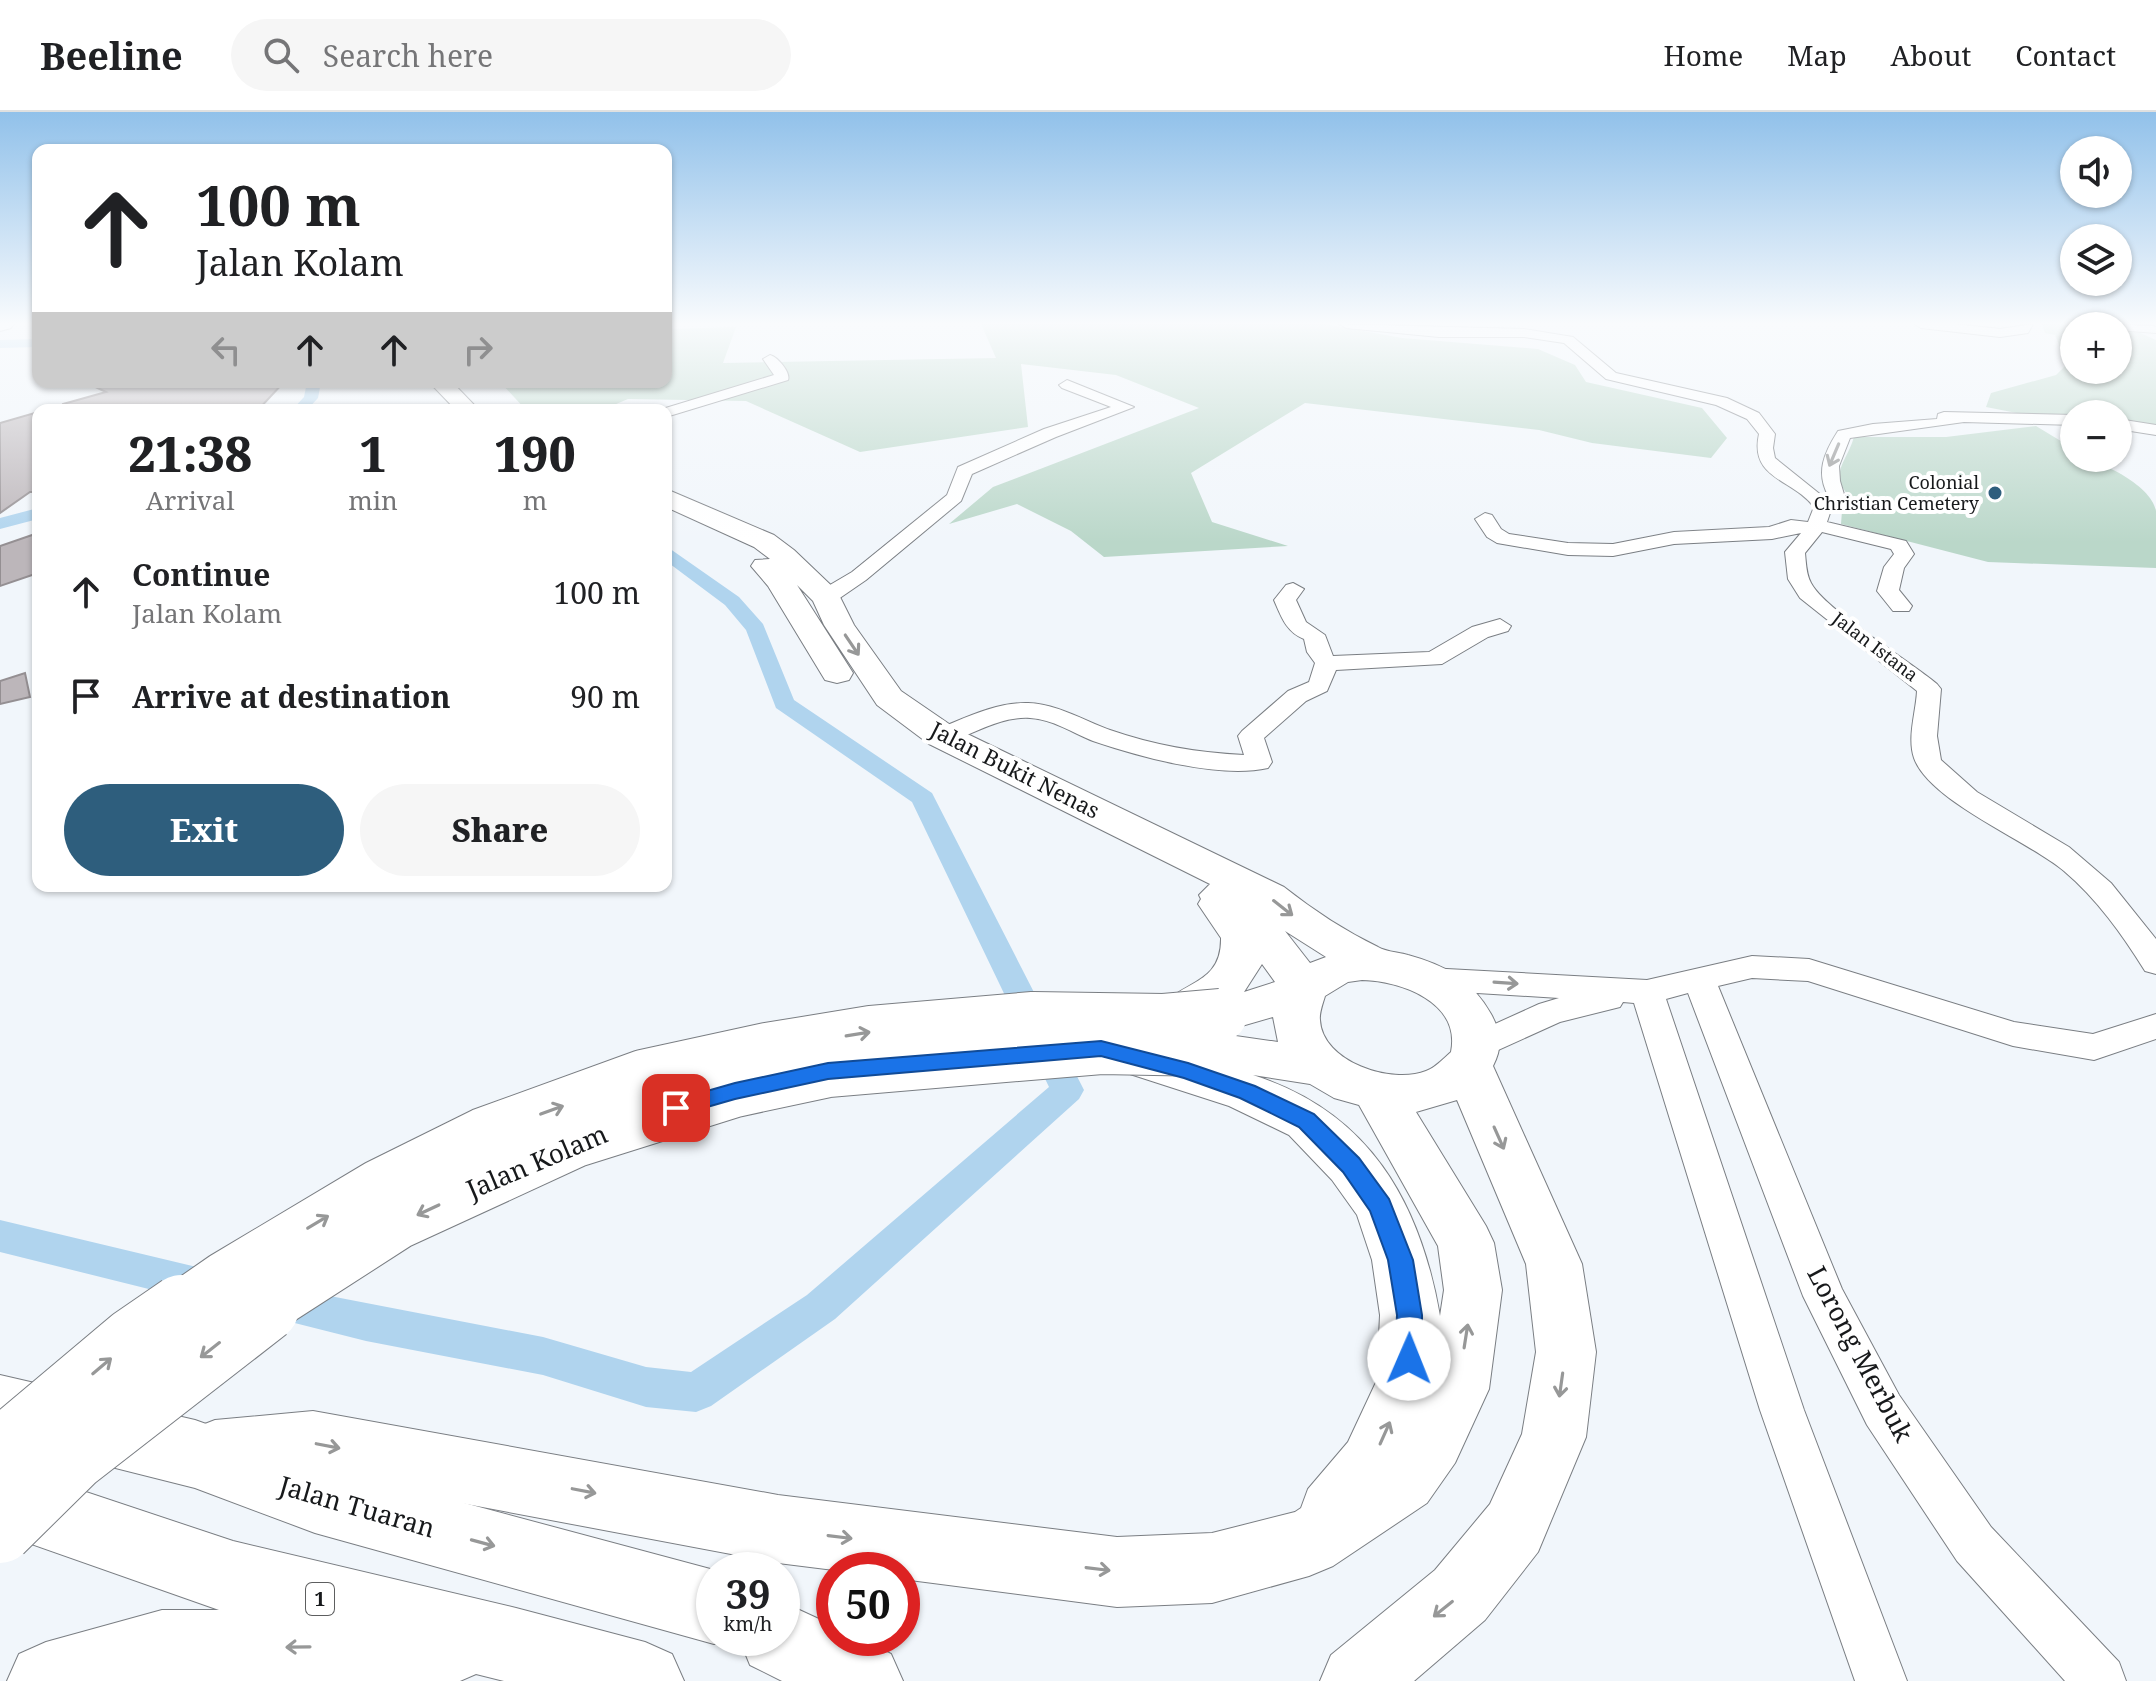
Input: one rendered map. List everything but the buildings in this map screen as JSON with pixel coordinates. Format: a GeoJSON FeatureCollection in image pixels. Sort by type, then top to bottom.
{"type":"FeatureCollection","features":[{"type":"Feature","properties":{"kind":"main road","name":"Jalan Bukit Nenas"},"geometry":{"type":"LineString","coordinates":[[672,500],[764,541],[784,556],[826,597],[839,625],[889,698],[942,736],[1269,897],[1298,920],[1372,964]]}},
{"type":"Feature","properties":{"kind":"main road","name":"Jalan Bukit Nenas"},"geometry":{"type":"LineString","coordinates":[[672,514],[736,544],[763,564],[780,581],[836,671],[870,710],[909,737],[1012,797],[1230,899],[1248,913],[1304,988]]}},
{"type":"Feature","properties":{"kind":"main road"},"geometry":{"type":"LineString","coordinates":[[1197,886],[1231,914],[1241,927],[1246,942],[1210,1032],[1247,1092],[1307,1121],[1351,1165],[1381,1206],[1400,1260],[1410,1315],[1408,1381],[1371,1465],[1309,1542]]}},
{"type":"Feature","properties":{"kind":"main road"},"geometry":{"type":"LineString","coordinates":[[1372,964],[1400,968],[1428,979],[1452,994],[1469,1014],[1477,1036],[1472,1057],[1462,1076],[1439,1089],[1410,1095],[1377,1092],[1347,1083],[1321,1067],[1302,1047],[1294,1026],[1294,1006],[1304,988],[1321,974],[1345,966],[1372,964]]}},
{"type":"Feature","properties":{"kind":"main road","name":"Jalan Kolam"},"geometry":{"type":"LineString","coordinates":[[0,1530],[73,1458],[240,1326],[318,1272],[398,1223],[576,1141],[647,1116],[735,1091],[828,1071],[1101,1048],[1210,1032],[1304,988]]}},
{"type":"Feature","properties":{"kind":"main road","name":"Jalan Kolam"},"geometry":{"type":"LineString","coordinates":[[0,1453],[133,1341],[224,1278],[378,1186],[483,1134],[643,1076],[871,1032],[1033,1018],[1164,1020],[1321,1067]]}},
{"type":"Feature","properties":{"kind":"main road"},"geometry":{"type":"LineString","coordinates":[[1357,1681],[1460,1595],[1514,1528],[1554,1437],[1566,1352],[1554,1264],[1472,1057]]}},
{"type":"Feature","properties":{"kind":"main road"},"geometry":{"type":"LineString","coordinates":[[195,1454],[313,1443],[778,1529],[1117,1572],[1212,1568],[1309,1542],[1404,1480],[1432,1441],[1458,1389],[1473,1290],[1466,1243],[1377,1092]]}},
{"type":"Feature","properties":{"kind":"main road","name":"Jalan Tuaran"},"geometry":{"type":"LineString","coordinates":[[0,1407],[195,1454],[315,1498],[696,1602]]}},
{"type":"Feature","properties":{"kind":"main road","name":"1"},"geometry":{"type":"LineString","coordinates":[[0,1498],[233,1578],[516,1646],[645,1681]]}},
{"type":"Feature","properties":{"kind":"main road"},"geometry":{"type":"LineString","coordinates":[[0,1520],[233,1578]]}},
{"type":"Feature","properties":{"kind":"main road"},"geometry":{"type":"LineString","coordinates":[[46,1681],[162,1648],[516,1646]]}},
{"type":"Feature","properties":{"kind":"main road"},"geometry":{"type":"LineString","coordinates":[[800,1649],[864,1681]]}},
{"type":"Feature","properties":{"kind":"street"},"geometry":{"type":"LineString","coordinates":[[672,410],[715,397]]}},
{"type":"Feature","properties":{"kind":"street"},"geometry":{"type":"LineString","coordinates":[[826,597],[859,576],[955,497],[964,471],[1050,433],[1126,407],[1100,397]]}},
{"type":"Feature","properties":{"kind":"street"},"geometry":{"type":"LineString","coordinates":[[1704,397],[1721,401],[1753,416],[1767,434],[1765,454],[1770,466],[1810,489],[1818,520]]}},
{"type":"Feature","properties":{"kind":"street"},"geometry":{"type":"LineString","coordinates":[[1818,520],[1837,501],[1838,497],[1830,486],[1828,469],[1844,435],[1886,426],[1909,428],[1943,424],[1962,418],[2060,420]]}},
{"type":"Feature","properties":{"kind":"street"},"geometry":{"type":"LineString","coordinates":[[2132,426],[2156,430]]}},
{"type":"Feature","properties":{"kind":"street"},"geometry":{"type":"LineString","coordinates":[[1485,519],[1494,533],[1504,539],[1568,549],[1613,550],[1674,538],[1772,533],[1818,520],[1899,545],[1904,554],[1894,567],[1888,591],[1901,606]]}},
{"type":"Feature","properties":{"kind":"street","name":"Jalan Istana"},"geometry":{"type":"LineString","coordinates":[[1818,520],[1795,552],[1800,585],[1838,621],[1909,670],[1929,689],[1928,723],[1923,747],[1930,764],[1952,787],[2014,824],[2088,876],[2133,929],[2156,963]]}},
{"type":"Feature","properties":{"kind":"street"},"geometry":{"type":"LineString","coordinates":[[1293,589],[1285,600],[1295,626],[1314,635],[1318,652],[1327,663]]}},
{"type":"Feature","properties":{"kind":"street"},"geometry":{"type":"LineString","coordinates":[[1327,663],[1434,659],[1480,632],[1500,626]]}},
{"type":"Feature","properties":{"kind":"street"},"geometry":{"type":"LineString","coordinates":[[942,736],[1019,711],[1047,713],[1101,736],[1147,749],[1249,764],[1259,762],[1251,736],[1297,696],[1319,686],[1327,663]]}},
{"type":"Feature","properties":{"kind":"street"},"geometry":{"type":"LineString","coordinates":[[1472,1057],[1551,1012],[1752,967],[1809,970],[2013,1034],[2094,1047],[2156,1026]]}},
{"type":"Feature","properties":{"kind":"street"},"geometry":{"type":"LineString","coordinates":[[1428,979],[1636,992]]}},
{"type":"Feature","properties":{"kind":"street","name":"Lorong Merbuk"},"geometry":{"type":"LineString","coordinates":[[1699,979],[1824,1296],[1883,1410],[1974,1544],[2100,1681]]}},
{"type":"Feature","properties":{"kind":"street"},"geometry":{"type":"LineString","coordinates":[[1636,992],[1782,1410],[1881,1681]]}},
{"type":"Feature","properties":{"kind":"green space"},"geometry":{"type":"Polygon","coordinates":[[[514,397],[1025,397],[1028,427],[860,452],[746,401],[628,399],[616,404],[520,404],[514,397]]]}},
{"type":"Feature","properties":{"kind":"green space"},"geometry":{"type":"Polygon","coordinates":[[[1172,397],[1654,397],[1702,408],[1727,438],[1711,458],[1592,443],[1539,430],[1305,403],[1191,473],[1212,522],[1288,546],[1104,557],[1071,531],[1017,504],[949,524],[993,487],[1199,408],[1172,397]]]}},
{"type":"Feature","properties":{"kind":"green space"},"geometry":{"type":"Polygon","coordinates":[[[1989,397],[2156,397],[2156,428],[2132,424],[2132,400],[2060,400],[2060,417],[1986,407],[1989,397]]]}},
{"type":"Feature","properties":{"kind":"green space","name":"Colonial Christian Cemetery"},"geometry":{"type":"Polygon","coordinates":[[[2036,426],[2060,441],[2060,472],[2116,472],[2122,475],[2145,492],[2156,511],[2156,568],[1988,562],[1841,524],[1842,511],[1850,506],[1851,498],[1840,482],[1841,468],[1854,437],[1946,437],[2036,426]]]}},
{"type":"Feature","properties":{"kind":"waterway"},"geometry":{"type":"LineString","coordinates":[[305,404],[311,397]]}},
{"type":"Feature","properties":{"kind":"waterway"},"geometry":{"type":"LineString","coordinates":[[0,524],[32,515]]}},
{"type":"Feature","properties":{"kind":"waterway"},"geometry":{"type":"LineString","coordinates":[[273,1302],[543,1356],[646,1387],[696,1392],[821,1307],[1067,1090],[923,798],[784,703],[756,628],[732,601],[672,556]]}},
{"type":"Feature","properties":{"kind":"waterway"},"geometry":{"type":"LineString","coordinates":[[0,1236],[205,1286]]}},
{"type":"Feature","properties":{"kind":"place","name":"Colonial Christian Cemetery"},"geometry":{"type":"Point","coordinates":[1995,493]}},
{"type":"Feature","properties":{"kind":"route"},"geometry":{"type":"LineString","coordinates":[[676,1108],[735,1091],[828,1071],[1101,1048],[1188,1071],[1247,1092],[1307,1121],[1351,1165],[1381,1206],[1400,1260],[1410,1315],[1409,1359]]}}]}
